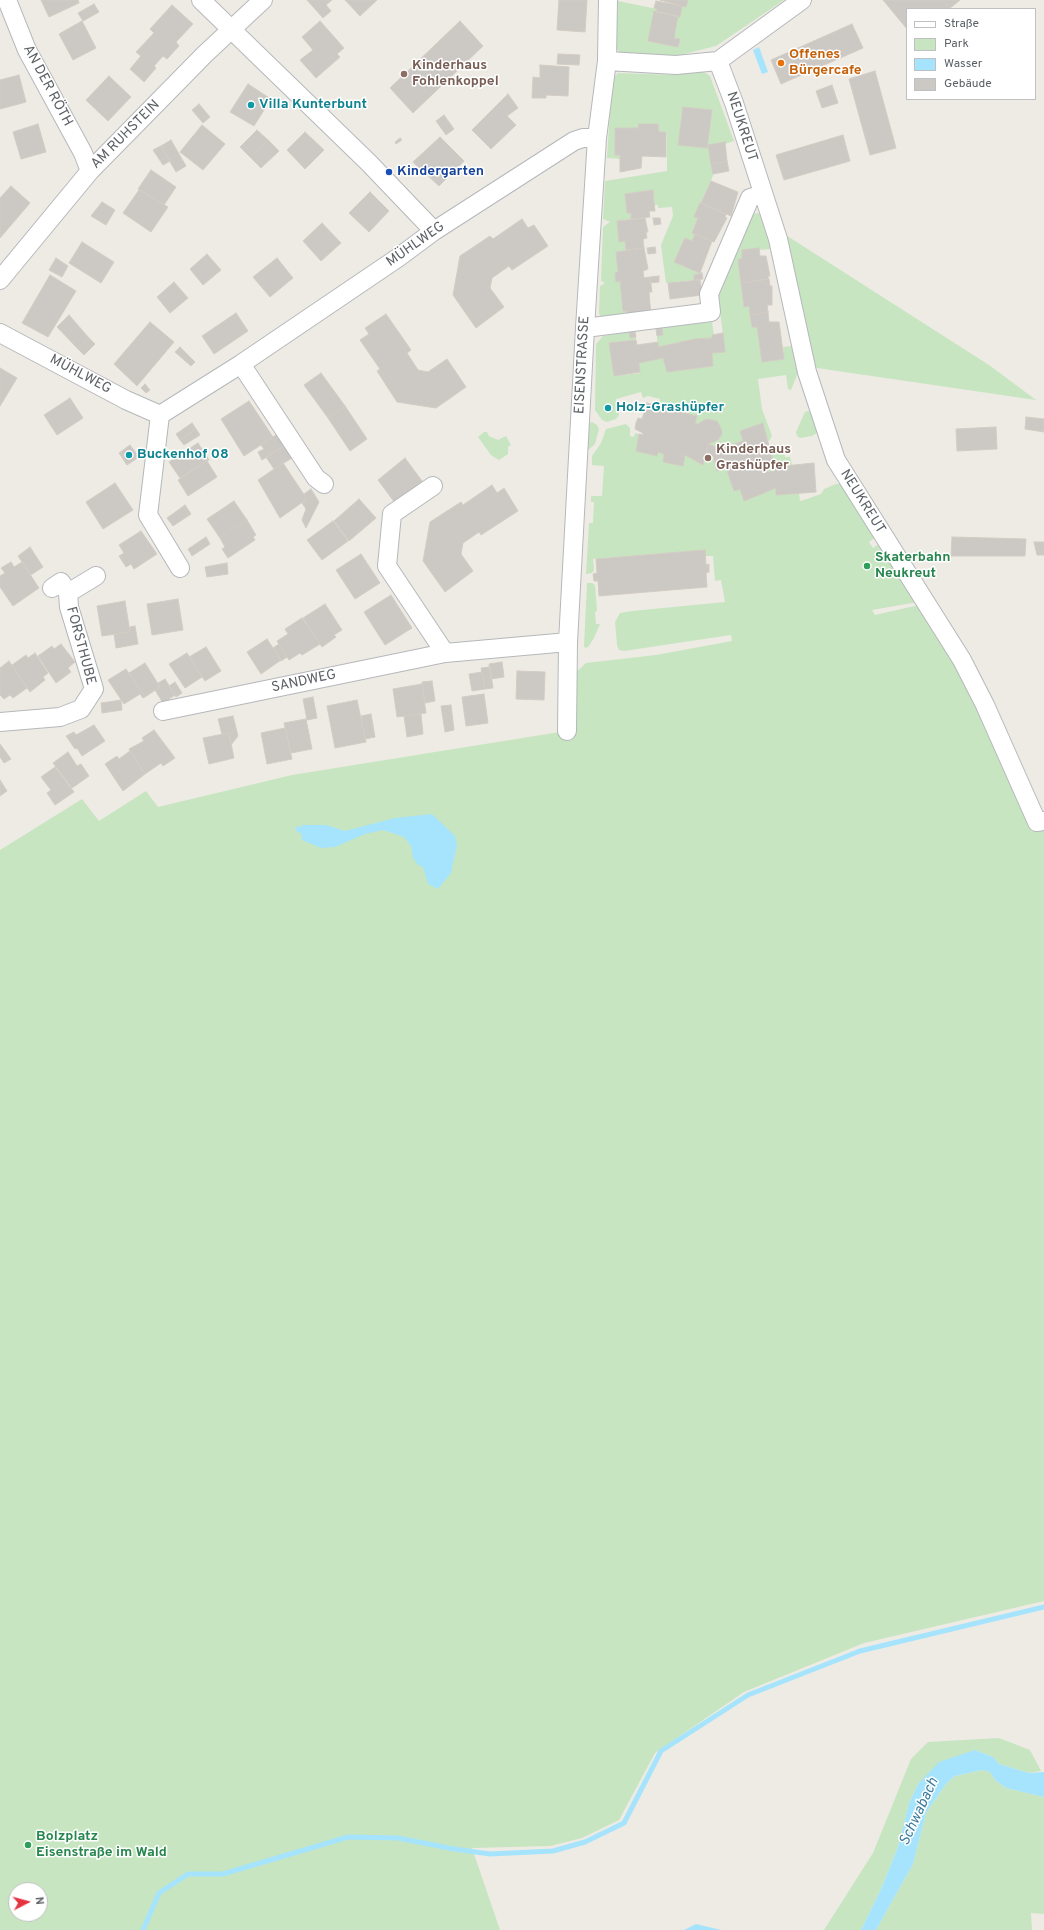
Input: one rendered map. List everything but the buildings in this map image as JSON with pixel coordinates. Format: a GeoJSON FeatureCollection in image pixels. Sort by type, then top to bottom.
{"type":"FeatureCollection","features":[{"type":"Feature","properties":{"kind":"street","name":"AN DER RÖTH"},"geometry":{"type":"LineString","coordinates":[[7,0],[27,50],[83,153],[90,171]]}},
{"type":"Feature","properties":{"kind":"street"},"geometry":{"type":"LineString","coordinates":[[201,0],[369,163],[434,230]]}},
{"type":"Feature","properties":{"kind":"street","name":"AM RUHSTEIN"},"geometry":{"type":"LineString","coordinates":[[0,280],[90,171],[205,54],[263,0]]}},
{"type":"Feature","properties":{"kind":"street","name":"EISENSTRASSE"},"geometry":{"type":"LineString","coordinates":[[567,731],[568,642],[585,328],[597,138],[607,61],[608,0]]}},
{"type":"Feature","properties":{"kind":"street"},"geometry":{"type":"LineString","coordinates":[[607,61],[676,65],[718,61],[802,0]]}},
{"type":"Feature","properties":{"kind":"street","name":"NEUKREUT"},"geometry":{"type":"LineString","coordinates":[[718,61],[778,239],[807,372],[836,460],[962,660],[985,705],[1037,822],[1044,821]]}},
{"type":"Feature","properties":{"kind":"street","name":"MÜHLWEG"},"geometry":{"type":"LineString","coordinates":[[0,333],[126,400],[160,415],[241,364],[374,274],[434,230],[574,141],[583,138],[597,138]]}},
{"type":"Feature","properties":{"kind":"street"},"geometry":{"type":"LineString","coordinates":[[585,328],[711,312],[709,294],[750,198],[763,194]]}},
{"type":"Feature","properties":{"kind":"street"},"geometry":{"type":"LineString","coordinates":[[241,364],[316,478],[324,484]]}},
{"type":"Feature","properties":{"kind":"street"},"geometry":{"type":"LineString","coordinates":[[160,415],[148,515],[180,568]]}},
{"type":"Feature","properties":{"kind":"street"},"geometry":{"type":"LineString","coordinates":[[433,486],[392,514],[387,566],[445,653]]}},
{"type":"Feature","properties":{"kind":"street","name":"FORSTHUBE"},"geometry":{"type":"LineString","coordinates":[[0,722],[60,717],[81,709],[94,689],[69,607],[60,590],[96,576]]}},
{"type":"Feature","properties":{"kind":"street","name":"SANDWEG"},"geometry":{"type":"LineString","coordinates":[[163,711],[445,653],[568,642]]}},
{"type":"Feature","properties":{"kind":"green space"},"geometry":{"type":"Polygon","coordinates":[[[688,0],[784,0],[716,46],[676,56],[623,54],[619,52],[616,47],[618,1],[657,9],[648,41],[678,47],[680,39],[674,38],[678,16],[680,16],[682,6],[686,6],[688,0]]]}},
{"type":"Feature","properties":{"kind":"green space"},"geometry":{"type":"Polygon","coordinates":[[[699,69],[710,76],[734,141],[725,144],[712,178],[694,217],[698,218],[692,232],[695,234],[692,241],[685,238],[674,262],[700,273],[694,275],[694,280],[666,283],[661,245],[673,216],[672,207],[658,208],[658,205],[655,205],[653,190],[625,194],[627,213],[631,213],[631,219],[617,221],[619,241],[625,241],[626,250],[616,252],[618,272],[615,273],[616,282],[620,281],[623,311],[627,311],[627,319],[601,318],[599,313],[600,286],[605,283],[601,281],[603,227],[610,222],[603,219],[605,181],[667,171],[667,132],[659,132],[658,124],[639,124],[638,128],[615,128],[615,155],[620,155],[621,159],[607,158],[612,79],[618,73],[677,75],[699,69]],[[683,107],[678,145],[707,148],[712,110],[683,107]]]}},
{"type":"Feature","properties":{"kind":"green space"},"geometry":{"type":"Polygon","coordinates":[[[758,213],[762,215],[771,249],[742,251],[742,258],[738,260],[744,307],[749,306],[752,327],[757,327],[762,362],[784,359],[783,347],[793,346],[799,370],[791,390],[788,389],[786,375],[758,379],[762,409],[772,436],[769,441],[763,423],[740,431],[743,441],[721,450],[720,447],[708,444],[718,440],[721,434],[721,428],[717,421],[706,419],[698,424],[695,423],[697,416],[659,406],[660,399],[648,396],[643,398],[641,392],[616,399],[619,415],[616,419],[607,422],[602,420],[595,410],[596,344],[603,336],[629,332],[636,337],[636,340],[609,343],[614,376],[640,373],[639,363],[663,358],[667,372],[713,366],[712,353],[725,351],[718,295],[752,214],[758,213]]]}},
{"type":"Feature","properties":{"kind":"green space"},"geometry":{"type":"Polygon","coordinates":[[[781,232],[989,365],[1036,400],[810,367],[781,232]]]}},
{"type":"Feature","properties":{"kind":"green space"},"geometry":{"type":"Polygon","coordinates":[[[712,322],[714,335],[712,338],[695,339],[658,347],[657,336],[663,335],[662,328],[712,322]]]}},
{"type":"Feature","properties":{"kind":"green space"},"geometry":{"type":"Polygon","coordinates":[[[808,411],[812,413],[818,429],[817,433],[812,436],[800,438],[797,436],[796,432],[805,412],[808,411]]]}},
{"type":"Feature","properties":{"kind":"green space"},"geometry":{"type":"Polygon","coordinates":[[[592,422],[597,425],[599,429],[595,444],[588,450],[586,449],[589,423],[592,422]]]}},
{"type":"Feature","properties":{"kind":"green space"},"geometry":{"type":"Polygon","coordinates":[[[626,424],[630,428],[630,436],[634,437],[635,433],[639,434],[636,451],[657,456],[658,452],[664,454],[663,462],[683,466],[685,455],[703,465],[706,455],[713,456],[717,470],[726,467],[740,489],[744,500],[776,488],[776,495],[799,493],[800,501],[821,494],[824,489],[836,484],[843,484],[877,536],[869,542],[873,548],[882,542],[918,602],[872,610],[875,615],[928,603],[1044,822],[1044,1601],[864,1643],[744,1692],[655,1753],[619,1820],[582,1838],[550,1846],[472,1848],[500,1930],[0,1930],[0,850],[82,799],[99,821],[146,791],[158,807],[292,775],[566,731],[567,681],[586,663],[656,655],[732,641],[731,635],[624,651],[619,650],[617,645],[615,622],[620,613],[725,602],[721,580],[715,581],[713,556],[705,556],[705,550],[593,559],[594,570],[592,573],[586,574],[589,523],[593,523],[594,502],[591,502],[591,496],[602,496],[604,466],[592,465],[592,456],[601,443],[606,429],[626,424]]]}},
{"type":"Feature","properties":{"kind":"green space"},"geometry":{"type":"Polygon","coordinates":[[[484,432],[487,432],[489,436],[498,440],[506,436],[511,445],[508,447],[508,454],[499,460],[491,455],[478,437],[484,432]]]}},
{"type":"Feature","properties":{"kind":"green space"},"geometry":{"type":"Polygon","coordinates":[[[781,444],[785,457],[790,457],[792,465],[774,467],[774,471],[768,472],[766,468],[769,448],[781,444]]]}},
{"type":"Feature","properties":{"kind":"green space"},"geometry":{"type":"Polygon","coordinates":[[[587,583],[592,583],[595,585],[597,610],[595,613],[596,624],[600,624],[594,638],[588,647],[585,648],[584,646],[587,583]]]}},
{"type":"Feature","properties":{"kind":"green space"},"geometry":{"type":"Polygon","coordinates":[[[999,1738],[1030,1750],[1041,1771],[1029,1773],[999,1764],[993,1757],[975,1750],[957,1757],[918,1784],[909,1803],[898,1847],[881,1889],[861,1930],[824,1930],[873,1853],[911,1759],[928,1742],[999,1738]]]}},
{"type":"Feature","properties":{"kind":"green space"},"geometry":{"type":"Polygon","coordinates":[[[982,1770],[990,1772],[995,1780],[1006,1788],[1044,1797],[1044,1914],[1031,1913],[1032,1930],[876,1930],[913,1864],[926,1813],[946,1784],[955,1776],[982,1770]]]}},
{"type":"Feature","properties":{"kind":"water"},"geometry":{"type":"Polygon","coordinates":[[[759,47],[768,72],[762,74],[753,50],[759,47]]]}},
{"type":"Feature","properties":{"kind":"water"},"geometry":{"type":"Polygon","coordinates":[[[432,814],[455,836],[457,845],[451,873],[438,889],[428,884],[423,867],[418,865],[413,858],[411,846],[404,837],[383,830],[365,834],[335,847],[321,848],[302,840],[301,825],[326,825],[345,831],[395,818],[432,814]]]}},
{"type":"Feature","properties":{"kind":"water","name":"Schwabach"},"geometry":{"type":"Polygon","coordinates":[[[975,1750],[993,1757],[999,1764],[1029,1773],[1044,1772],[1044,1797],[1006,1788],[995,1780],[990,1772],[982,1770],[955,1776],[946,1784],[926,1813],[913,1864],[876,1930],[861,1930],[881,1889],[898,1847],[909,1803],[918,1784],[939,1762],[975,1750]]]}},
{"type":"Feature","properties":{"kind":"water"},"geometry":{"type":"Polygon","coordinates":[[[696,1924],[721,1930],[684,1930],[696,1924]]]}},
{"type":"Feature","properties":{"kind":"waterway"},"geometry":{"type":"LineString","coordinates":[[143,1930],[159,1893],[188,1874],[223,1874],[348,1837],[398,1838],[454,1849],[490,1854],[553,1851],[585,1842],[624,1823],[661,1751],[748,1695],[860,1651],[1044,1607]]}},
{"type":"Feature","properties":{"kind":"place","name":"Offenes Bürgercafe"},"geometry":{"type":"Point","coordinates":[781,63]}},
{"type":"Feature","properties":{"kind":"place","name":"Kinderhaus Fohlenkoppel"},"geometry":{"type":"Point","coordinates":[404,74]}},
{"type":"Feature","properties":{"kind":"place","name":"Villa Kunterbunt"},"geometry":{"type":"Point","coordinates":[251,105]}},
{"type":"Feature","properties":{"kind":"place","name":"Kindergarten"},"geometry":{"type":"Point","coordinates":[389,172]}},
{"type":"Feature","properties":{"kind":"place","name":"Holz-Grashüpfer"},"geometry":{"type":"Point","coordinates":[608,408]}},
{"type":"Feature","properties":{"kind":"place","name":"Buckenhof 08"},"geometry":{"type":"Point","coordinates":[129,455]}},
{"type":"Feature","properties":{"kind":"place","name":"Kinderhaus Grashüpfer"},"geometry":{"type":"Point","coordinates":[708,458]}},
{"type":"Feature","properties":{"kind":"place","name":"Skaterbahn Neukreut"},"geometry":{"type":"Point","coordinates":[867,566]}},
{"type":"Feature","properties":{"kind":"place","name":"Bolzplatz Eisenstraße im Wald"},"geometry":{"type":"Point","coordinates":[28,1845]}}]}
